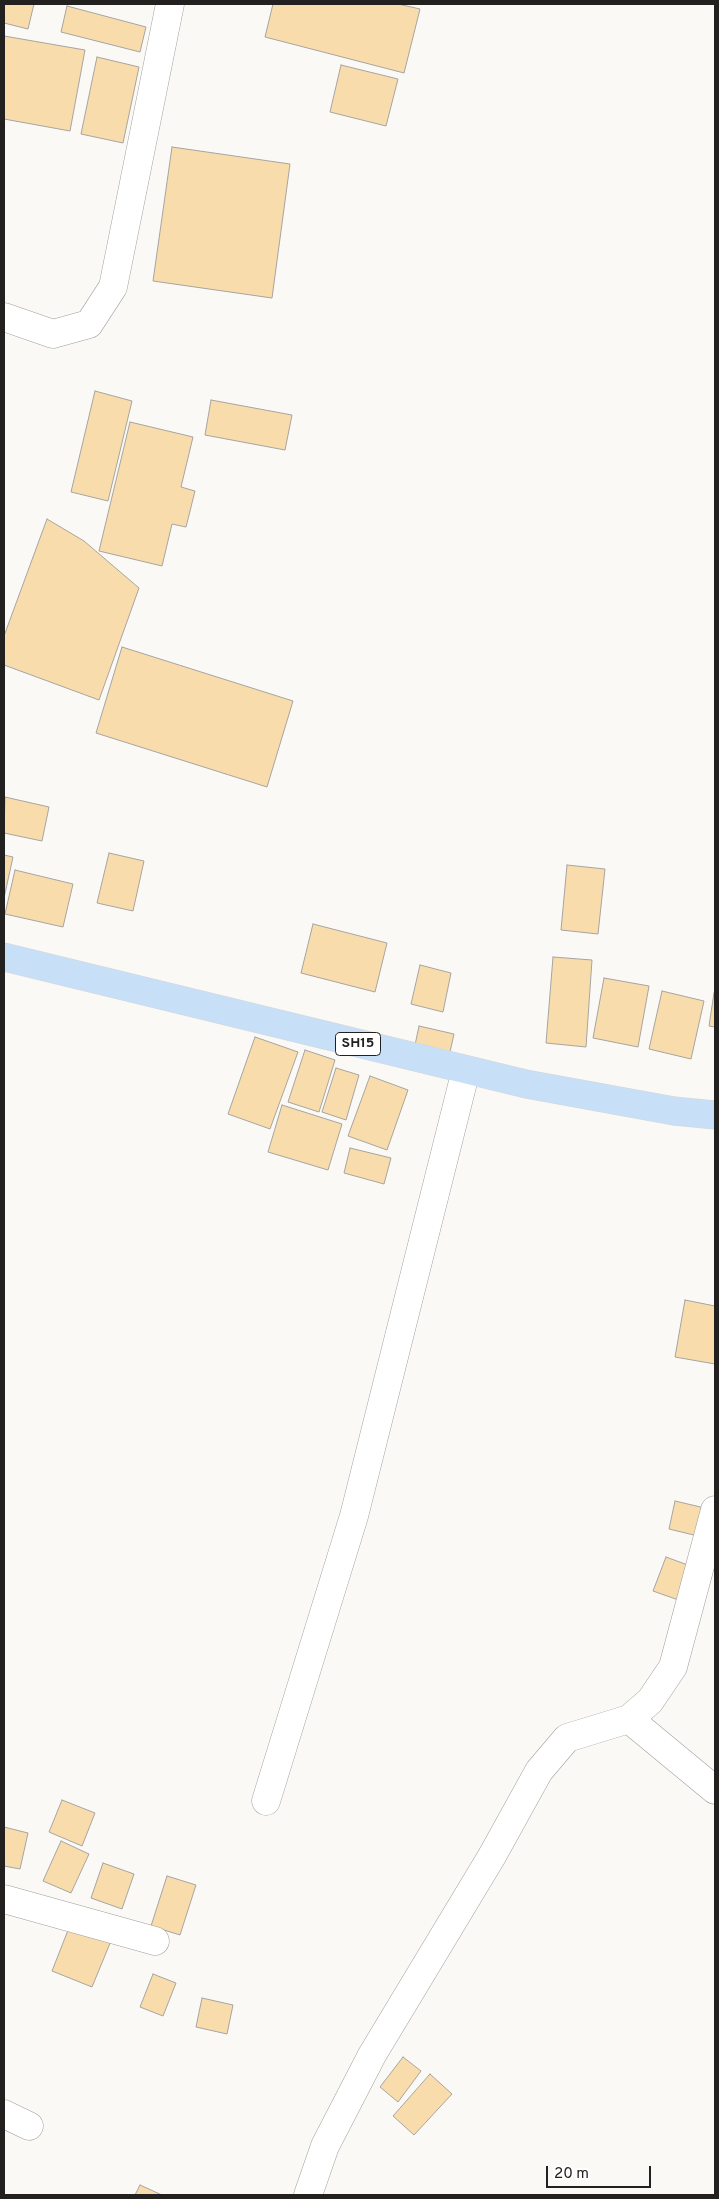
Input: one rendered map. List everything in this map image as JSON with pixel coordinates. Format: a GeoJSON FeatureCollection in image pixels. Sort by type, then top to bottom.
{"type":"FeatureCollection","features":[{"type":"Feature","properties":{"kind":"main road","name":"SH15"},"geometry":{"type":"LineString","coordinates":[[4,956],[466,1070],[603,1099],[674,1111],[715,1115]]}},
{"type":"Feature","properties":{"kind":"street"},"geometry":{"type":"LineString","coordinates":[[4,317],[53,334],[88,324],[113,287],[170,4]]}},
{"type":"Feature","properties":{"kind":"street"},"geometry":{"type":"LineString","coordinates":[[266,1801],[354,1516],[466,1070]]}},
{"type":"Feature","properties":{"kind":"street"},"geometry":{"type":"LineString","coordinates":[[308,2195],[325,2146],[372,2055],[492,1856],[539,1771],[567,1738],[629,1719],[650,1701],[673,1667],[715,1510]]}},
{"type":"Feature","properties":{"kind":"street"},"geometry":{"type":"LineString","coordinates":[[629,1719],[715,1790]]}},
{"type":"Feature","properties":{"kind":"street"},"geometry":{"type":"LineString","coordinates":[[4,1899],[155,1941]]}},
{"type":"Feature","properties":{"kind":"street"},"geometry":{"type":"LineString","coordinates":[[4,2114],[30,2126]]}},
{"type":"Feature","properties":{"kind":"building"},"geometry":{"type":"Polygon","coordinates":[[[4,4],[34,4],[28,29],[4,23],[4,4]]]}},
{"type":"Feature","properties":{"kind":"building"},"geometry":{"type":"Polygon","coordinates":[[[273,4],[398,4],[420,9],[404,73],[265,37],[273,4]]]}},
{"type":"Feature","properties":{"kind":"building"},"geometry":{"type":"Polygon","coordinates":[[[67,6],[146,27],[140,52],[61,32],[67,6]]]}},
{"type":"Feature","properties":{"kind":"building"},"geometry":{"type":"Polygon","coordinates":[[[4,36],[85,50],[70,131],[4,119],[4,36]]]}},
{"type":"Feature","properties":{"kind":"building"},"geometry":{"type":"Polygon","coordinates":[[[97,57],[139,67],[123,143],[81,134],[97,57]]]}},
{"type":"Feature","properties":{"kind":"building"},"geometry":{"type":"Polygon","coordinates":[[[341,65],[398,79],[386,126],[330,112],[341,65]]]}},
{"type":"Feature","properties":{"kind":"building"},"geometry":{"type":"Polygon","coordinates":[[[172,147],[290,164],[272,298],[153,281],[172,147]]]}},
{"type":"Feature","properties":{"kind":"building"},"geometry":{"type":"Polygon","coordinates":[[[95,391],[132,401],[108,501],[71,492],[95,391]]]}},
{"type":"Feature","properties":{"kind":"building"},"geometry":{"type":"Polygon","coordinates":[[[211,400],[292,415],[285,450],[205,435],[211,400]]]}},
{"type":"Feature","properties":{"kind":"building"},"geometry":{"type":"Polygon","coordinates":[[[130,422],[193,437],[181,487],[195,491],[186,527],[172,524],[162,566],[99,551],[130,422]]]}},
{"type":"Feature","properties":{"kind":"building"},"geometry":{"type":"Polygon","coordinates":[[[47,519],[84,541],[139,588],[99,700],[4,665],[4,636],[47,519]]]}},
{"type":"Feature","properties":{"kind":"building"},"geometry":{"type":"Polygon","coordinates":[[[122,647],[293,701],[267,787],[96,733],[122,647]]]}},
{"type":"Feature","properties":{"kind":"building"},"geometry":{"type":"Polygon","coordinates":[[[5,797],[49,807],[42,841],[4,833],[5,797]]]}},
{"type":"Feature","properties":{"kind":"building"},"geometry":{"type":"Polygon","coordinates":[[[109,853],[144,861],[133,911],[97,903],[109,853]]]}},
{"type":"Feature","properties":{"kind":"building"},"geometry":{"type":"Polygon","coordinates":[[[4,855],[13,857],[4,898],[4,855]]]}},
{"type":"Feature","properties":{"kind":"building"},"geometry":{"type":"Polygon","coordinates":[[[567,865],[605,869],[598,934],[561,930],[567,865]]]}},
{"type":"Feature","properties":{"kind":"building"},"geometry":{"type":"Polygon","coordinates":[[[15,870],[73,884],[63,927],[5,914],[15,870]]]}},
{"type":"Feature","properties":{"kind":"building"},"geometry":{"type":"Polygon","coordinates":[[[313,924],[387,943],[375,992],[301,973],[313,924]]]}},
{"type":"Feature","properties":{"kind":"building"},"geometry":{"type":"Polygon","coordinates":[[[553,957],[592,960],[586,1047],[546,1043],[553,957]]]}},
{"type":"Feature","properties":{"kind":"building"},"geometry":{"type":"Polygon","coordinates":[[[420,965],[451,973],[443,1012],[411,1004],[420,965]]]}},
{"type":"Feature","properties":{"kind":"building"},"geometry":{"type":"Polygon","coordinates":[[[604,978],[649,986],[638,1047],[593,1038],[604,978]]]}},
{"type":"Feature","properties":{"kind":"building"},"geometry":{"type":"Polygon","coordinates":[[[662,991],[704,1001],[691,1059],[649,1049],[662,991]]]}},
{"type":"Feature","properties":{"kind":"building"},"geometry":{"type":"Polygon","coordinates":[[[715,993],[715,1027],[709,1026],[715,993]]]}},
{"type":"Feature","properties":{"kind":"building"},"geometry":{"type":"Polygon","coordinates":[[[419,1026],[454,1034],[450,1052],[415,1045],[419,1026]]]}},
{"type":"Feature","properties":{"kind":"building"},"geometry":{"type":"Polygon","coordinates":[[[255,1037],[298,1052],[270,1129],[228,1114],[255,1037]]]}},
{"type":"Feature","properties":{"kind":"building"},"geometry":{"type":"Polygon","coordinates":[[[305,1050],[335,1060],[319,1112],[288,1102],[305,1050]]]}},
{"type":"Feature","properties":{"kind":"building"},"geometry":{"type":"Polygon","coordinates":[[[336,1068],[359,1075],[346,1120],[322,1112],[336,1068]]]}},
{"type":"Feature","properties":{"kind":"building"},"geometry":{"type":"Polygon","coordinates":[[[370,1076],[408,1090],[387,1150],[348,1136],[370,1076]]]}},
{"type":"Feature","properties":{"kind":"building"},"geometry":{"type":"Polygon","coordinates":[[[282,1105],[342,1124],[328,1170],[268,1152],[282,1105]]]}},
{"type":"Feature","properties":{"kind":"building"},"geometry":{"type":"Polygon","coordinates":[[[350,1148],[391,1158],[384,1184],[344,1173],[350,1148]]]}},
{"type":"Feature","properties":{"kind":"building"},"geometry":{"type":"Polygon","coordinates":[[[685,1300],[715,1306],[715,1364],[675,1357],[685,1300]]]}},
{"type":"Feature","properties":{"kind":"building"},"geometry":{"type":"Polygon","coordinates":[[[675,1501],[709,1509],[702,1537],[669,1529],[675,1501]]]}},
{"type":"Feature","properties":{"kind":"building"},"geometry":{"type":"Polygon","coordinates":[[[666,1557],[696,1568],[684,1602],[653,1591],[666,1557]]]}},
{"type":"Feature","properties":{"kind":"building"},"geometry":{"type":"Polygon","coordinates":[[[62,1800],[95,1813],[82,1846],[49,1832],[62,1800]]]}},
{"type":"Feature","properties":{"kind":"building"},"geometry":{"type":"Polygon","coordinates":[[[4,1827],[28,1833],[20,1869],[4,1866],[4,1827]]]}},
{"type":"Feature","properties":{"kind":"building"},"geometry":{"type":"Polygon","coordinates":[[[61,1841],[89,1854],[71,1893],[43,1881],[61,1841]]]}},
{"type":"Feature","properties":{"kind":"building"},"geometry":{"type":"Polygon","coordinates":[[[103,1863],[134,1874],[122,1909],[91,1898],[103,1863]]]}},
{"type":"Feature","properties":{"kind":"building"},"geometry":{"type":"Polygon","coordinates":[[[167,1876],[196,1885],[180,1935],[151,1926],[167,1876]]]}},
{"type":"Feature","properties":{"kind":"building"},"geometry":{"type":"Polygon","coordinates":[[[72,1920],[113,1936],[92,1987],[52,1971],[72,1920]]]}},
{"type":"Feature","properties":{"kind":"building"},"geometry":{"type":"Polygon","coordinates":[[[153,1974],[176,1983],[163,2016],[140,2007],[153,1974]]]}},
{"type":"Feature","properties":{"kind":"building"},"geometry":{"type":"Polygon","coordinates":[[[202,1998],[233,2005],[227,2034],[196,2027],[202,1998]]]}},
{"type":"Feature","properties":{"kind":"building"},"geometry":{"type":"Polygon","coordinates":[[[403,2057],[421,2071],[398,2102],[380,2087],[403,2057]]]}},
{"type":"Feature","properties":{"kind":"building"},"geometry":{"type":"Polygon","coordinates":[[[430,2074],[452,2094],[414,2135],[393,2116],[430,2074]]]}},
{"type":"Feature","properties":{"kind":"building"},"geometry":{"type":"Polygon","coordinates":[[[140,2185],[162,2195],[135,2195],[140,2185]]]}}]}
